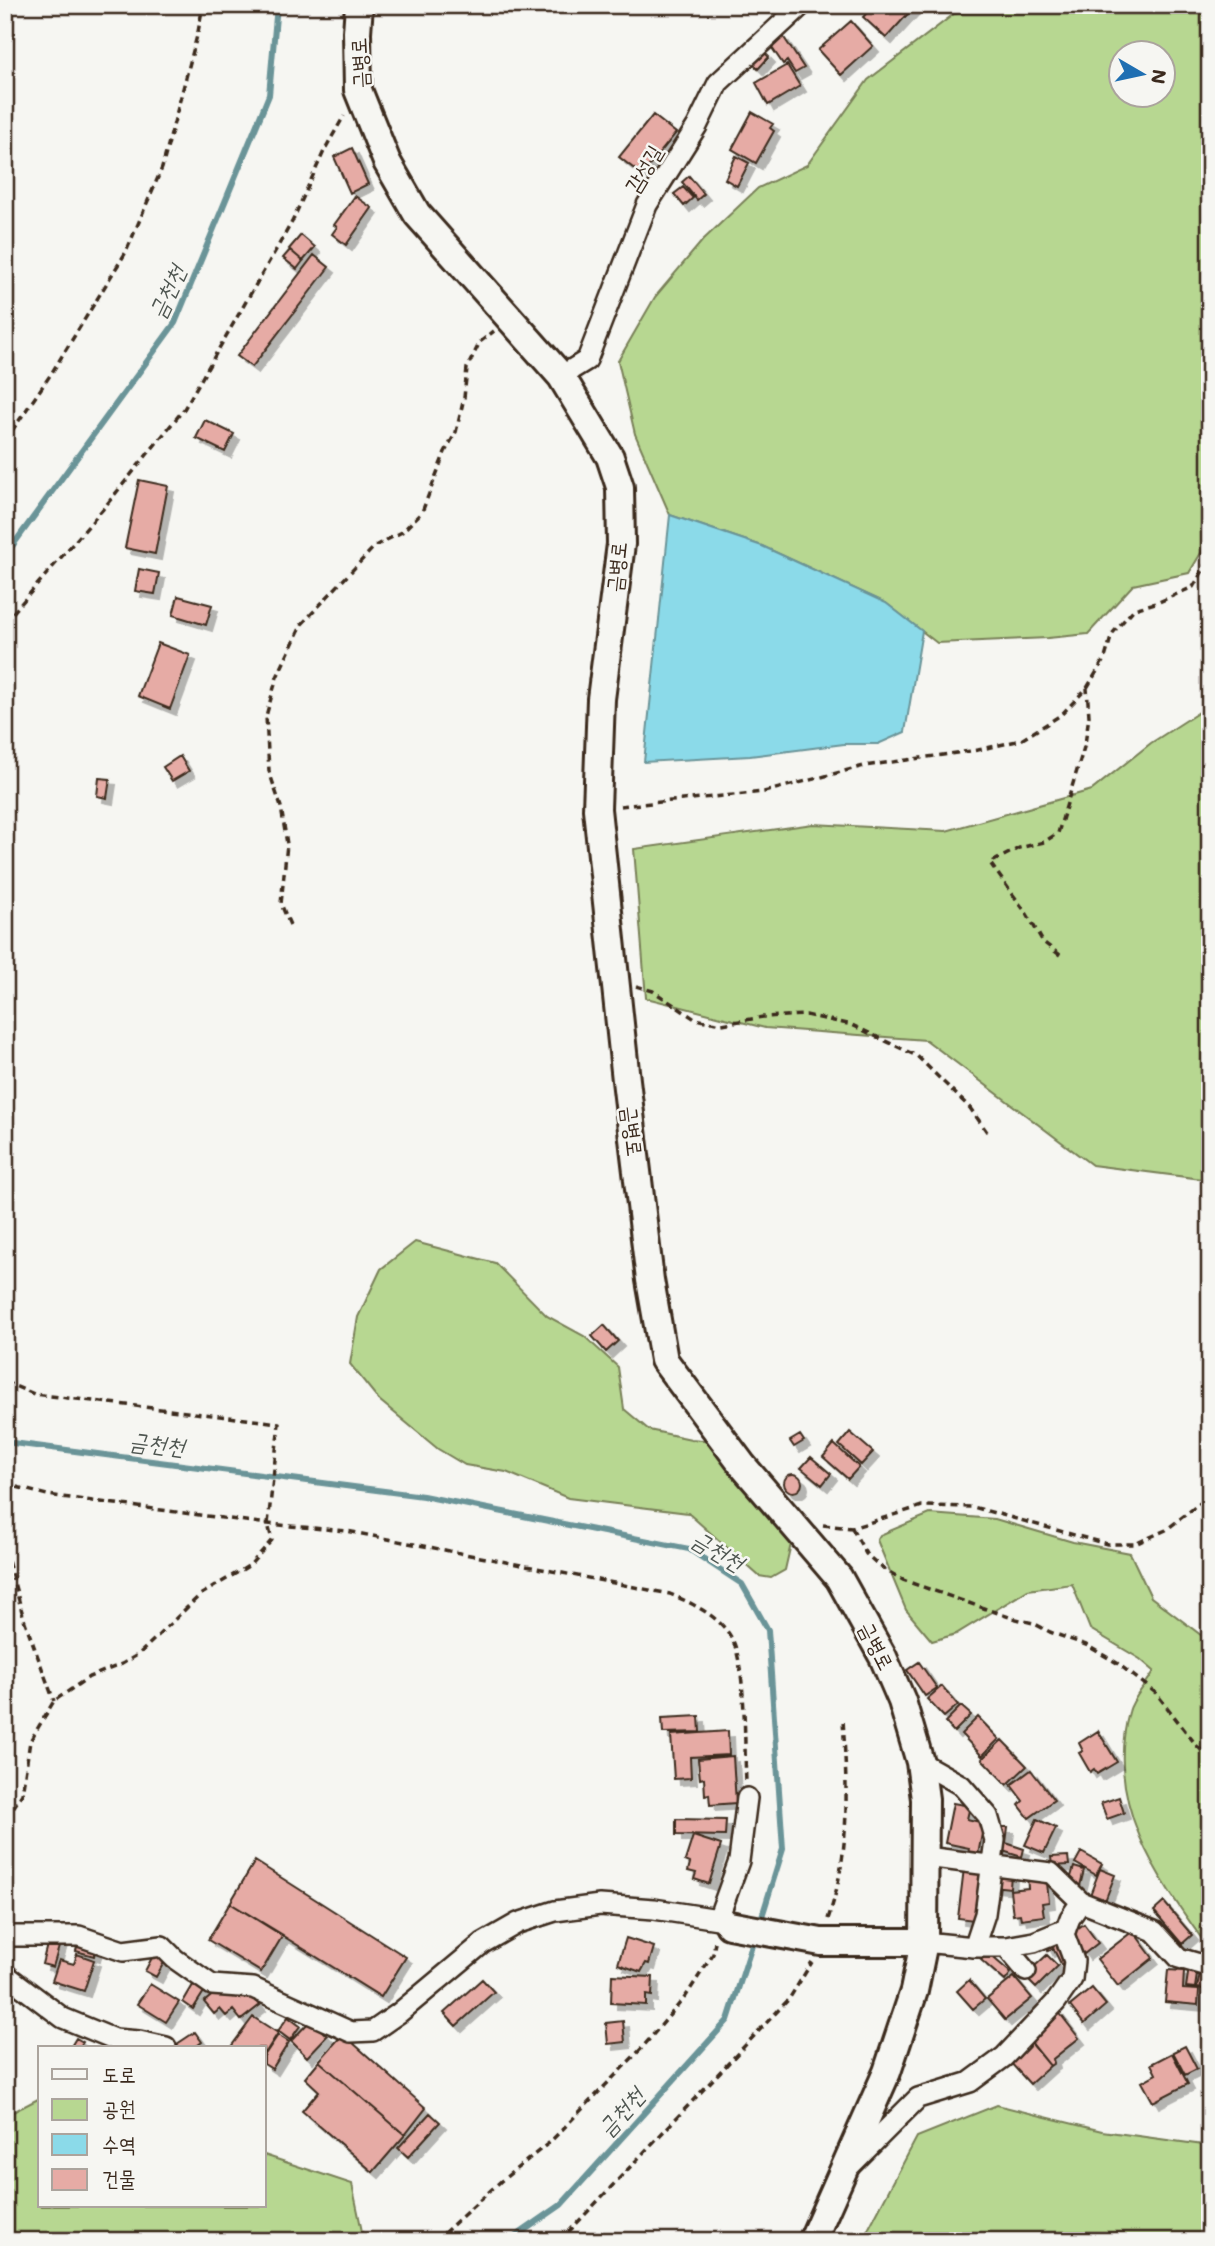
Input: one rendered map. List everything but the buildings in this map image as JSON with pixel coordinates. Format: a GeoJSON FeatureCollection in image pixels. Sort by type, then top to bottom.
{"type":"FeatureCollection","features":[{"type":"Feature","properties":{"kind":"street","name":"금병로"},"geometry":{"type":"LineString","coordinates":[[359,5],[358,90],[387,162],[417,214],[561,376],[610,457],[620,487],[621,544],[601,699],[597,809],[614,979],[650,1280],[664,1360],[743,1466],[839,1578],[883,1657],[902,1701],[920,1762],[925,1799],[924,1942],[914,1991],[887,2072],[812,2241]]}},
{"type":"Feature","properties":{"kind":"street","name":"감성길"},"geometry":{"type":"LineString","coordinates":[[561,376],[587,360],[648,205],[697,127],[718,83],[802,5]]}},
{"type":"Feature","properties":{"kind":"street"},"geometry":{"type":"LineString","coordinates":[[920,1762],[961,1785],[988,1816],[995,1840],[985,1914],[974,1947]]}},
{"type":"Feature","properties":{"kind":"street"},"geometry":{"type":"LineString","coordinates":[[724,1922],[739,1861],[747,1798]]}},
{"type":"Feature","properties":{"kind":"street"},"geometry":{"type":"LineString","coordinates":[[926,1857],[1051,1873],[1081,1902],[1154,1931],[1179,1958],[1210,1966]]}},
{"type":"Feature","properties":{"kind":"street"},"geometry":{"type":"LineString","coordinates":[[845,2171],[918,2098],[970,2082],[1004,2057],[1056,2002],[1072,1979],[1074,1961],[1064,1934],[1070,1918],[1081,1902]]}},
{"type":"Feature","properties":{"kind":"street"},"geometry":{"type":"LineString","coordinates":[[5,1936],[79,1936],[123,1951],[162,1946],[175,1959],[212,1985],[253,1989],[351,2032],[373,2031],[399,2013],[483,1943],[518,1923],[555,1911],[600,1905],[654,1909],[809,1939],[924,1942],[974,1947],[1006,1947],[1034,1942],[1066,1929]]}},
{"type":"Feature","properties":{"kind":"street"},"geometry":{"type":"LineString","coordinates":[[1006,1947],[1026,1970]]}},
{"type":"Feature","properties":{"kind":"street"},"geometry":{"type":"LineString","coordinates":[[5,1974],[63,2018],[114,2039],[158,2046]]}},
{"type":"Feature","properties":{"kind":"path"},"geometry":{"type":"LineString","coordinates":[[5,441],[51,374],[125,252],[162,168],[203,5]]}},
{"type":"Feature","properties":{"kind":"path"},"geometry":{"type":"LineString","coordinates":[[5,622],[103,509],[184,409],[292,222],[325,149],[358,90]]}},
{"type":"Feature","properties":{"kind":"path"},"geometry":{"type":"LineString","coordinates":[[290,925],[281,904],[287,844],[281,807],[269,771],[267,744],[266,716],[277,677],[302,624],[375,546],[402,532],[422,512],[444,452],[456,432],[464,398],[467,368],[480,342],[509,319]]}},
{"type":"Feature","properties":{"kind":"path"},"geometry":{"type":"LineString","coordinates":[[597,809],[764,792],[864,766],[978,750],[1021,740],[1061,715],[1087,688],[1105,658],[1112,634],[1135,609],[1193,587],[1210,559]]}},
{"type":"Feature","properties":{"kind":"path"},"geometry":{"type":"LineString","coordinates":[[1060,956],[1043,942],[1027,914],[990,863],[1019,848],[1044,842],[1058,833],[1084,744],[1089,716],[1087,688]]}},
{"type":"Feature","properties":{"kind":"path"},"geometry":{"type":"LineString","coordinates":[[614,979],[653,991],[695,1018],[722,1024],[763,1017],[806,1015],[852,1026],[917,1056],[970,1108],[990,1136]]}},
{"type":"Feature","properties":{"kind":"path"},"geometry":{"type":"LineString","coordinates":[[5,1382],[34,1394],[279,1423],[268,1524],[272,1540],[250,1565],[200,1595],[139,1654],[89,1677],[54,1700],[30,1741],[22,1794],[5,1821]]}},
{"type":"Feature","properties":{"kind":"path"},"geometry":{"type":"LineString","coordinates":[[5,1485],[47,1495],[268,1524],[347,1531],[670,1594],[702,1608],[731,1636],[740,1662],[747,1798]]}},
{"type":"Feature","properties":{"kind":"path"},"geometry":{"type":"LineString","coordinates":[[793,1522],[852,1528],[922,1507],[974,1507],[1107,1544],[1135,1544],[1166,1530],[1204,1500],[1210,1489]]}},
{"type":"Feature","properties":{"kind":"path"},"geometry":{"type":"LineString","coordinates":[[852,1528],[866,1554],[903,1580],[1033,1623],[1086,1645],[1117,1663],[1156,1693],[1197,1746],[1210,1758]]}},
{"type":"Feature","properties":{"kind":"path"},"geometry":{"type":"LineString","coordinates":[[5,1550],[24,1619],[54,1700]]}},
{"type":"Feature","properties":{"kind":"path"},"geometry":{"type":"LineString","coordinates":[[560,2241],[789,1999],[813,1959],[809,1939],[835,1898],[847,1837],[843,1719]]}},
{"type":"Feature","properties":{"kind":"path"},"geometry":{"type":"LineString","coordinates":[[435,2241],[501,2181],[550,2142],[641,2049],[686,1996],[713,1954],[724,1922]]}},
{"type":"Feature","properties":{"kind":"green space"},"geometry":{"type":"Polygon","coordinates":[[[1001,5],[1210,5],[1210,538],[1189,573],[1133,585],[1088,634],[937,643],[886,603],[762,546],[670,515],[635,434],[618,361],[655,297],[703,240],[758,188],[807,165],[868,80],[954,14],[1001,5]]]}},
{"type":"Feature","properties":{"kind":"green space"},"geometry":{"type":"Polygon","coordinates":[[[1210,705],[1210,1180],[1092,1165],[926,1040],[765,1028],[646,998],[634,849],[813,824],[946,831],[1092,790],[1151,743],[1210,705]]]}},
{"type":"Feature","properties":{"kind":"green space"},"geometry":{"type":"Polygon","coordinates":[[[415,1242],[495,1263],[547,1316],[584,1336],[618,1367],[624,1409],[649,1430],[714,1441],[793,1535],[785,1570],[771,1578],[759,1576],[688,1513],[568,1498],[506,1472],[465,1465],[438,1449],[379,1400],[350,1364],[358,1317],[381,1269],[415,1242]]]}},
{"type":"Feature","properties":{"kind":"green space"},"geometry":{"type":"Polygon","coordinates":[[[930,1514],[995,1519],[1073,1542],[1130,1553],[1151,1597],[1210,1642],[1210,1947],[1170,1893],[1140,1837],[1130,1808],[1124,1777],[1123,1745],[1133,1702],[1154,1671],[1140,1659],[1090,1629],[1072,1584],[1028,1590],[956,1634],[932,1641],[906,1610],[877,1540],[880,1535],[930,1514]]]}},
{"type":"Feature","properties":{"kind":"green space"},"geometry":{"type":"Polygon","coordinates":[[[38,2099],[38,2208],[266,2208],[266,2156],[352,2184],[364,2241],[5,2241],[5,2116],[38,2099]]]}},
{"type":"Feature","properties":{"kind":"green space"},"geometry":{"type":"Polygon","coordinates":[[[997,2105],[1102,2131],[1203,2145],[1210,2161],[1210,2241],[862,2241],[917,2137],[997,2105]]]}},
{"type":"Feature","properties":{"kind":"water"},"geometry":{"type":"Polygon","coordinates":[[[670,515],[762,546],[886,603],[922,631],[905,732],[878,744],[844,744],[750,756],[644,762],[670,515]]]}},
{"type":"Feature","properties":{"kind":"waterway","name":"금천천"},"geometry":{"type":"LineString","coordinates":[[5,556],[175,323],[269,95],[277,5]]}},
{"type":"Feature","properties":{"kind":"waterway","name":"금천천"},"geometry":{"type":"LineString","coordinates":[[5,1442],[423,1496],[689,1549],[742,1584],[768,1630],[783,1849],[759,1926]]}},
{"type":"Feature","properties":{"kind":"waterway","name":"금천천"},"geometry":{"type":"LineString","coordinates":[[509,2241],[561,2205],[728,2020],[755,1936]]}}]}
